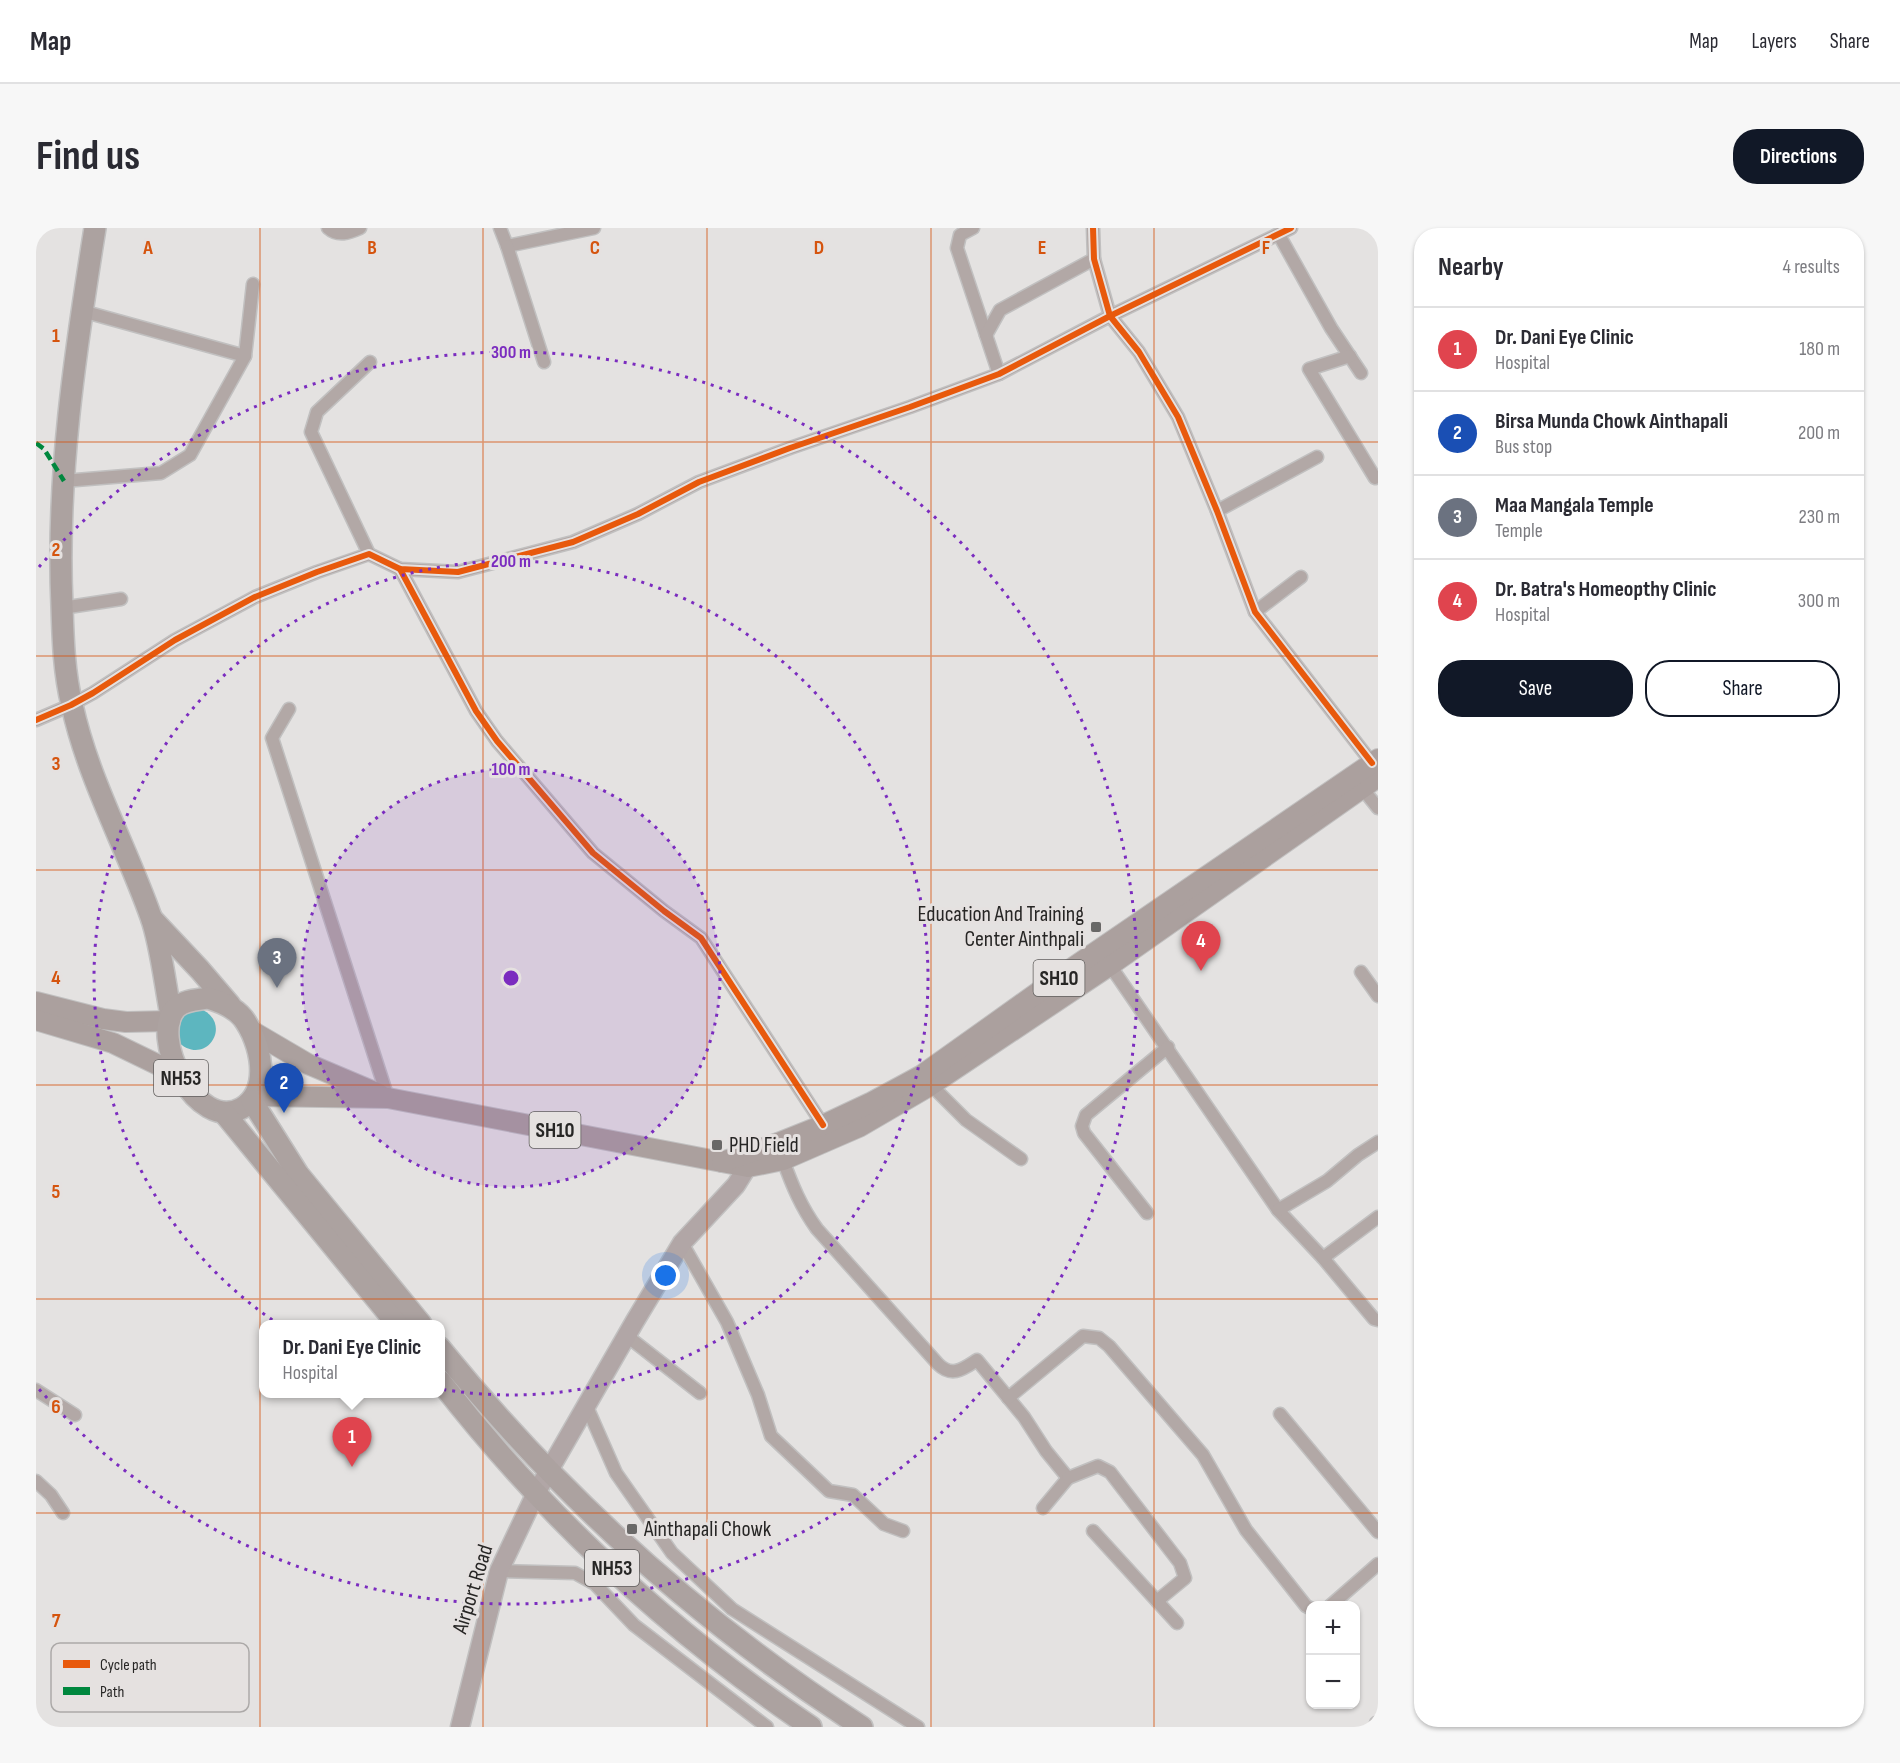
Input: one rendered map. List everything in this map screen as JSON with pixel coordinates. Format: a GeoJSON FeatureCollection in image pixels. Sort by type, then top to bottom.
{"type":"FeatureCollection","features":[{"type":"Feature","properties":{"kind":"highway","name":"NH53"},"geometry":{"type":"LineString","coordinates":[[95,228],[70,393],[64,481],[60,563],[64,662],[71,705],[81,741],[152,919],[171,1018],[169,1045],[179,1075],[199,1100],[208,1107],[224,1113],[394,1320]]}},
{"type":"Feature","properties":{"kind":"highway","name":"NH53"},"geometry":{"type":"LineString","coordinates":[[152,919],[242,1017],[257,1046],[261,1076],[253,1099],[240,1110],[224,1113]]}},
{"type":"Feature","properties":{"kind":"highway"},"geometry":{"type":"LineString","coordinates":[[171,1018],[178,1006],[208,998],[232,1008]]}},
{"type":"Feature","properties":{"kind":"highway"},"geometry":{"type":"LineString","coordinates":[[253,1099],[298,1174],[419,1320]]}},
{"type":"Feature","properties":{"kind":"highway","name":"NH53"},"geometry":{"type":"LineString","coordinates":[[445,1353],[549,1471],[628,1548],[702,1613],[862,1727]]}},
{"type":"Feature","properties":{"kind":"highway","name":"NH53"},"geometry":{"type":"LineString","coordinates":[[445,1386],[480,1431],[578,1536],[682,1632],[754,1689],[811,1727]]}},
{"type":"Feature","properties":{"kind":"main road","name":"SH10"},"geometry":{"type":"LineString","coordinates":[[722,1162],[823,1125],[922,1075],[1362,788],[1376,766]]}},
{"type":"Feature","properties":{"kind":"main road","name":"SH10"},"geometry":{"type":"LineString","coordinates":[[253,1099],[388,1098],[748,1167],[783,1160],[859,1127],[931,1085],[1105,957],[1376,766]]}},
{"type":"Feature","properties":{"kind":"main road"},"geometry":{"type":"LineString","coordinates":[[36,1002],[103,1019],[126,1022],[171,1018]]}},
{"type":"Feature","properties":{"kind":"main road"},"geometry":{"type":"LineString","coordinates":[[36,1020],[113,1042],[179,1075]]}},
{"type":"Feature","properties":{"kind":"main road","name":"SH10"},"geometry":{"type":"LineString","coordinates":[[250,1030],[308,1064],[388,1098]]}},
{"type":"Feature","properties":{"kind":"main road","name":"Airport Road"},"geometry":{"type":"LineString","coordinates":[[460,1727],[499,1571],[536,1493],[682,1244],[736,1185],[758,1149]]}},
{"type":"Feature","properties":{"kind":"street"},"geometry":{"type":"LineString","coordinates":[[328,228],[335,233],[347,233],[360,228]]}},
{"type":"Feature","properties":{"kind":"street"},"geometry":{"type":"LineString","coordinates":[[500,228],[544,363]]}},
{"type":"Feature","properties":{"kind":"street"},"geometry":{"type":"LineString","coordinates":[[507,246],[594,228]]}},
{"type":"Feature","properties":{"kind":"street"},"geometry":{"type":"LineString","coordinates":[[973,228],[960,235],[957,248],[999,374]]}},
{"type":"Feature","properties":{"kind":"street"},"geometry":{"type":"LineString","coordinates":[[1094,228],[1094,259],[1110,316],[1139,352],[1178,417],[1255,612],[1376,766]]}},
{"type":"Feature","properties":{"kind":"street"},"geometry":{"type":"LineString","coordinates":[[370,362],[317,412],[311,432],[369,554],[400,569],[458,572],[573,542],[638,514],[699,482],[790,448],[910,408],[999,374],[1110,316],[1291,228]]}},
{"type":"Feature","properties":{"kind":"street"},"geometry":{"type":"LineString","coordinates":[[1279,235],[1303,279],[1361,373]]}},
{"type":"Feature","properties":{"kind":"street"},"geometry":{"type":"LineString","coordinates":[[986,335],[1000,310],[1094,259]]}},
{"type":"Feature","properties":{"kind":"street"},"geometry":{"type":"LineString","coordinates":[[64,481],[161,473],[190,455],[245,356],[253,284]]}},
{"type":"Feature","properties":{"kind":"street"},"geometry":{"type":"LineString","coordinates":[[82,311],[245,356]]}},
{"type":"Feature","properties":{"kind":"street"},"geometry":{"type":"LineString","coordinates":[[1350,356],[1309,369],[1375,478]]}},
{"type":"Feature","properties":{"kind":"street"},"geometry":{"type":"LineString","coordinates":[[1217,511],[1317,457]]}},
{"type":"Feature","properties":{"kind":"street"},"geometry":{"type":"LineString","coordinates":[[36,720],[71,705],[175,640],[255,597],[369,554]]}},
{"type":"Feature","properties":{"kind":"street"},"geometry":{"type":"LineString","coordinates":[[400,569],[476,711],[497,741],[593,853],[700,938],[823,1125]]}},
{"type":"Feature","properties":{"kind":"street"},"geometry":{"type":"LineString","coordinates":[[1255,612],[1301,577]]}},
{"type":"Feature","properties":{"kind":"street"},"geometry":{"type":"LineString","coordinates":[[62,608],[121,599]]}},
{"type":"Feature","properties":{"kind":"street"},"geometry":{"type":"LineString","coordinates":[[289,709],[272,738],[388,1098]]}},
{"type":"Feature","properties":{"kind":"street"},"geometry":{"type":"LineString","coordinates":[[1362,788],[1378,808]]}},
{"type":"Feature","properties":{"kind":"street"},"geometry":{"type":"LineString","coordinates":[[1105,957],[1278,1209],[1323,1257],[1374,1319],[1378,1320]]}},
{"type":"Feature","properties":{"kind":"street"},"geometry":{"type":"LineString","coordinates":[[1360,972],[1378,996]]}},
{"type":"Feature","properties":{"kind":"street"},"geometry":{"type":"LineString","coordinates":[[1146,1213],[1084,1133],[1082,1126],[1086,1115],[1168,1047]]}},
{"type":"Feature","properties":{"kind":"street"},"geometry":{"type":"LineString","coordinates":[[931,1085],[966,1120],[1021,1159]]}},
{"type":"Feature","properties":{"kind":"street"},"geometry":{"type":"LineString","coordinates":[[1278,1209],[1326,1181],[1378,1142]]}},
{"type":"Feature","properties":{"kind":"street"},"geometry":{"type":"LineString","coordinates":[[783,1160],[795,1192],[813,1222],[938,1364],[945,1370],[958,1372],[977,1360],[1068,1478]]}},
{"type":"Feature","properties":{"kind":"street"},"geometry":{"type":"LineString","coordinates":[[1323,1257],[1378,1217]]}},
{"type":"Feature","properties":{"kind":"street"},"geometry":{"type":"LineString","coordinates":[[682,1244],[727,1322],[758,1395],[771,1436],[829,1491],[853,1495],[884,1524],[903,1531]]}},
{"type":"Feature","properties":{"kind":"street"},"geometry":{"type":"LineString","coordinates":[[627,1336],[700,1393]]}},
{"type":"Feature","properties":{"kind":"street"},"geometry":{"type":"LineString","coordinates":[[1008,1398],[1083,1336],[1099,1338],[1109,1346],[1203,1455],[1246,1530],[1306,1606]]}},
{"type":"Feature","properties":{"kind":"street"},"geometry":{"type":"LineString","coordinates":[[36,1390],[75,1415]]}},
{"type":"Feature","properties":{"kind":"street"},"geometry":{"type":"LineString","coordinates":[[587,1407],[616,1473],[672,1552],[732,1610],[918,1727]]}},
{"type":"Feature","properties":{"kind":"street"},"geometry":{"type":"LineString","coordinates":[[1280,1414],[1378,1532]]}},
{"type":"Feature","properties":{"kind":"street"},"geometry":{"type":"LineString","coordinates":[[1043,1508],[1068,1478],[1098,1466],[1110,1472],[1180,1563],[1185,1578],[1157,1601]]}},
{"type":"Feature","properties":{"kind":"street"},"geometry":{"type":"LineString","coordinates":[[36,1481],[51,1495],[63,1514]]}},
{"type":"Feature","properties":{"kind":"street"},"geometry":{"type":"LineString","coordinates":[[1093,1531],[1177,1623]]}},
{"type":"Feature","properties":{"kind":"street"},"geometry":{"type":"LineString","coordinates":[[1335,1601],[1378,1564]]}},
{"type":"Feature","properties":{"kind":"street"},"geometry":{"type":"LineString","coordinates":[[499,1571],[575,1573],[584,1577],[595,1584],[634,1624],[767,1727]]}},
{"type":"Feature","properties":{"kind":"water"},"geometry":{"type":"Polygon","coordinates":[[[198,1008],[209,1014],[215,1023],[216,1032],[213,1040],[206,1047],[198,1050],[188,1048],[177,1041],[179,1015],[198,1008]]]}},
{"type":"Feature","properties":{"kind":"marked path"},"geometry":{"type":"LineString","coordinates":[[36,443],[44,449],[64,481]]}},
{"type":"Feature","properties":{"kind":"cycle path"},"geometry":{"type":"LineString","coordinates":[[1093,228],[1094,259],[1110,316],[1139,352],[1178,417],[1255,612],[1372,763]]}},
{"type":"Feature","properties":{"kind":"cycle path"},"geometry":{"type":"LineString","coordinates":[[36,720],[93,693],[175,640],[255,597],[317,572],[369,554],[400,569],[458,572],[573,542],[638,514],[699,482],[999,374],[1110,316],[1291,228]]}},
{"type":"Feature","properties":{"kind":"cycle path"},"geometry":{"type":"LineString","coordinates":[[400,569],[476,711],[497,741],[593,853],[701,938],[823,1125]]}},
{"type":"Feature","properties":{"kind":"place","name":"Education And Training Center Ainthpali"},"geometry":{"type":"Point","coordinates":[1096,927]}},
{"type":"Feature","properties":{"kind":"place","name":"Dr. Batra's Homeopthy Clinic"},"geometry":{"type":"Point","coordinates":[1201,971]}},
{"type":"Feature","properties":{"kind":"place","name":"Maa Mangala Temple"},"geometry":{"type":"Point","coordinates":[277,988]}},
{"type":"Feature","properties":{"kind":"place","name":"Birsa Munda Chowk Ainthapali"},"geometry":{"type":"Point","coordinates":[284,1113]}},
{"type":"Feature","properties":{"kind":"place","name":"PHD Field"},"geometry":{"type":"Point","coordinates":[717,1145]}},
{"type":"Feature","properties":{"kind":"place","name":"Dr. Dani Eye Clinic"},"geometry":{"type":"Point","coordinates":[352,1467]}},
{"type":"Feature","properties":{"kind":"place","name":"Ainthapali Chowk"},"geometry":{"type":"Point","coordinates":[632,1529]}}]}
